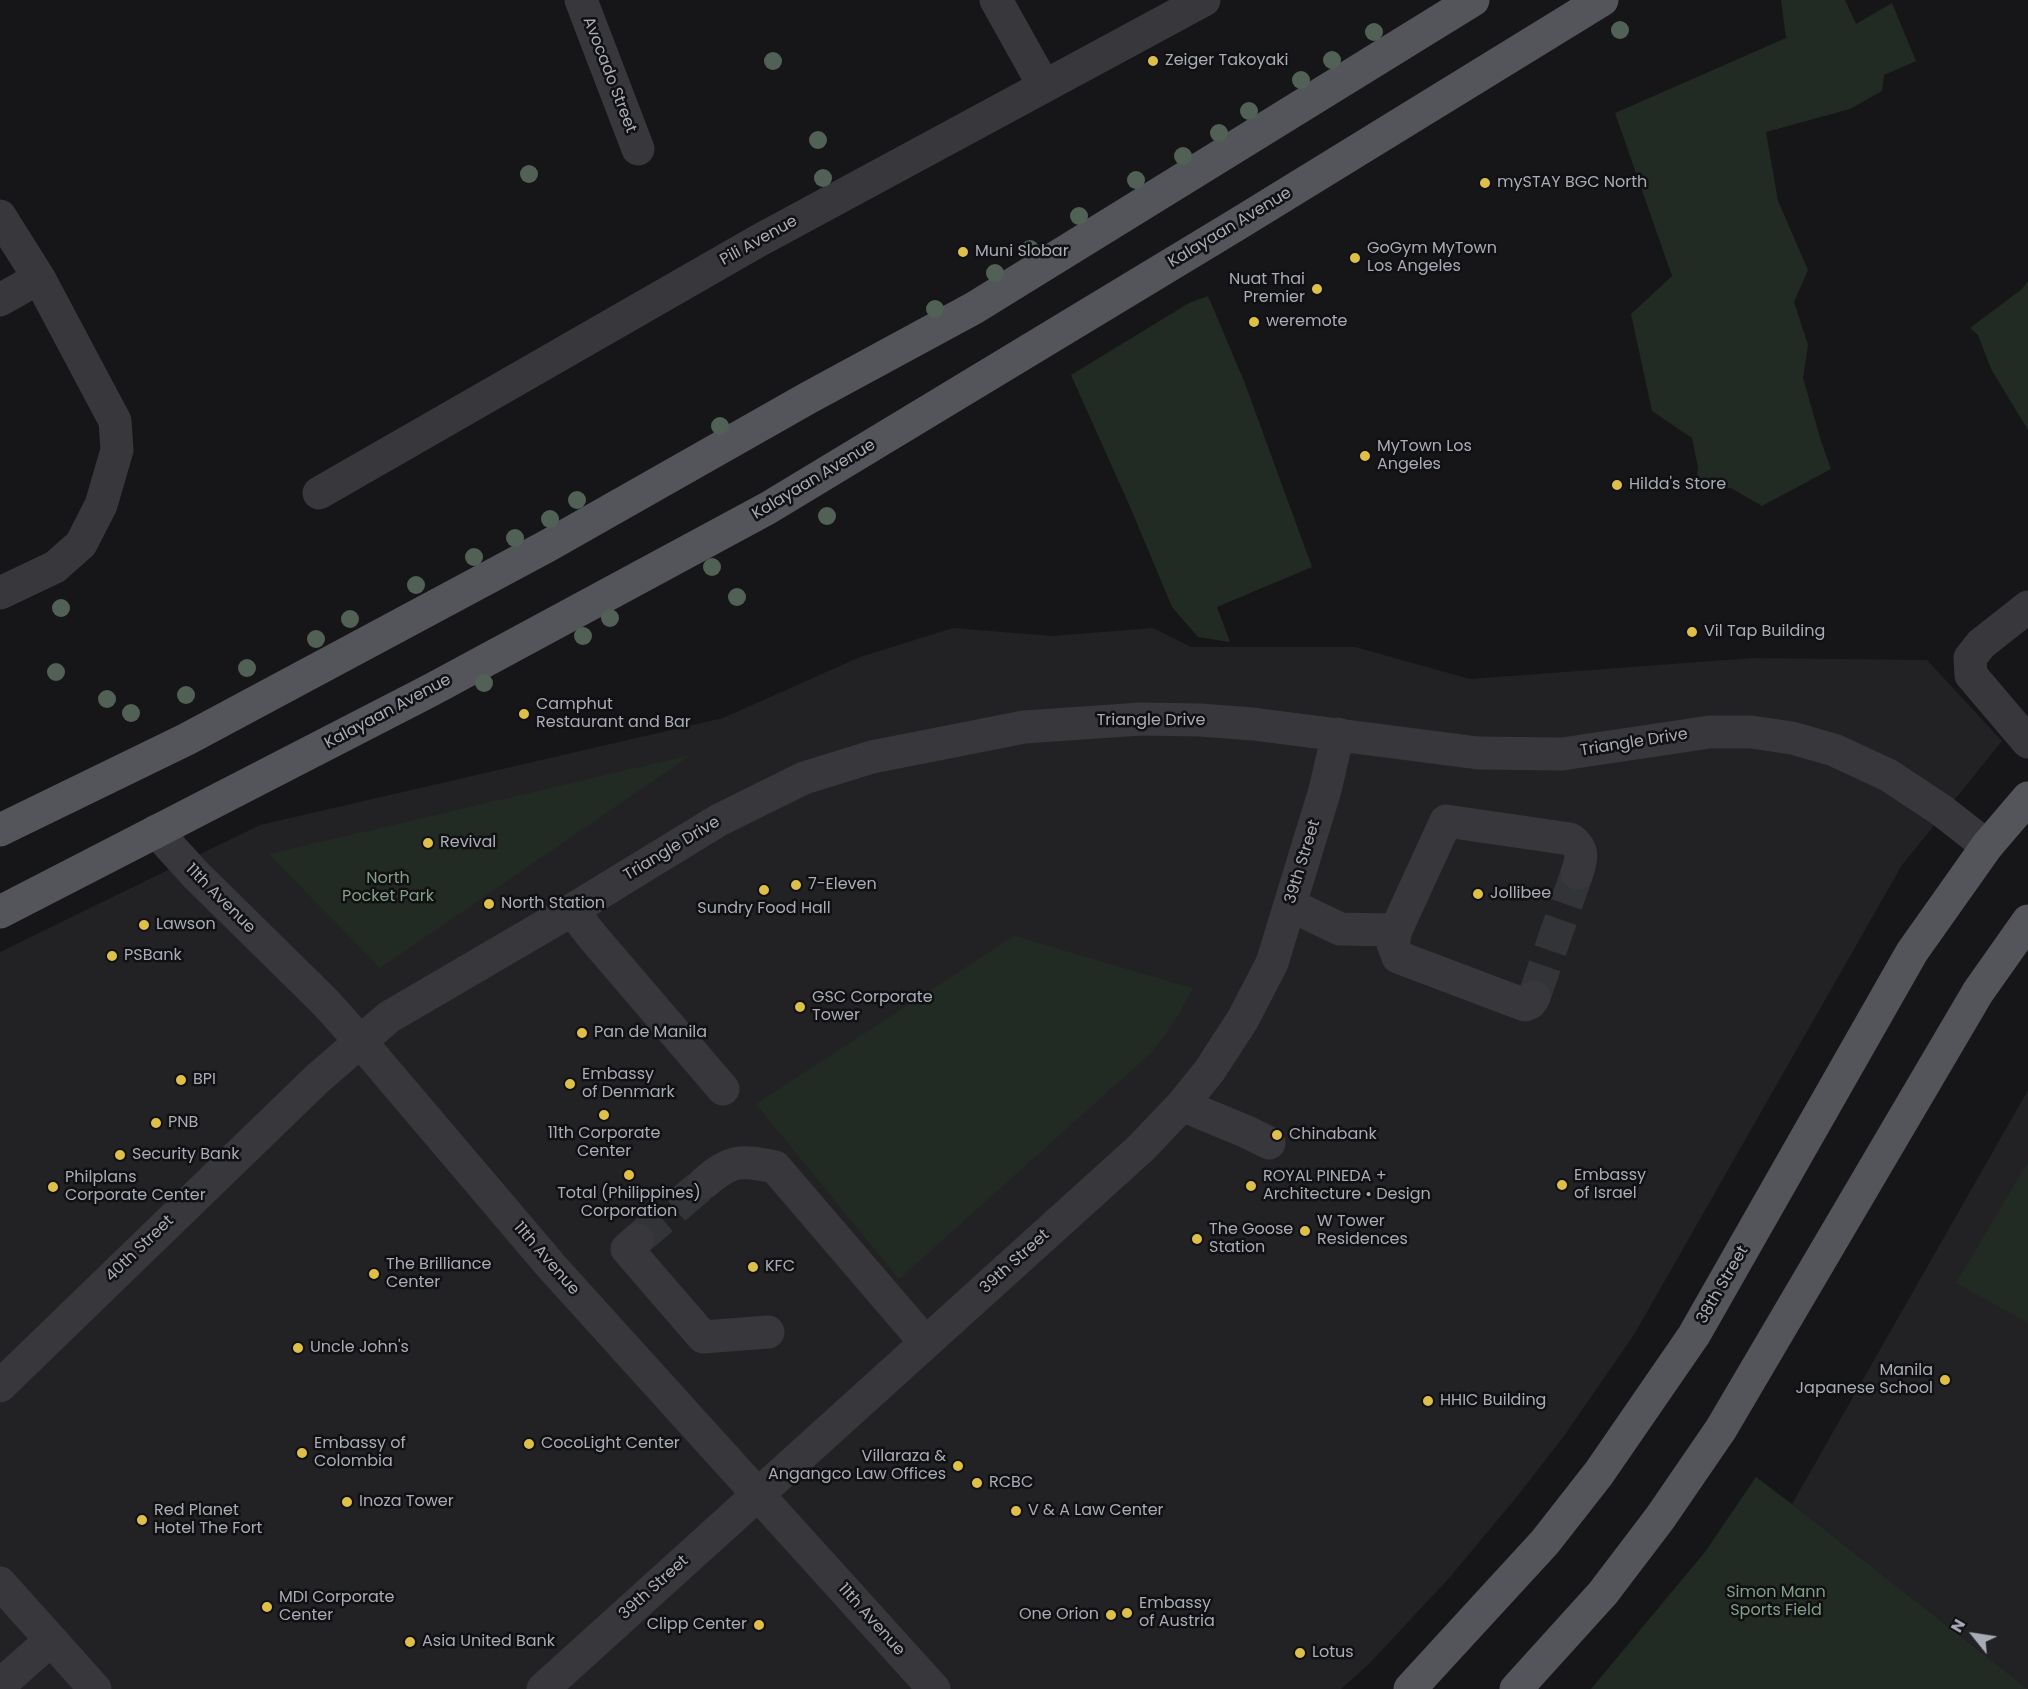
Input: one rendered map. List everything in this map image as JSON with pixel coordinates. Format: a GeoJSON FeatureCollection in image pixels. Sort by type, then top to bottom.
{"type":"FeatureCollection","features":[{"type":"Feature","properties":{"kind":"main road"},"geometry":{"type":"LineString","coordinates":[[0,830],[187,739],[549,545],[808,398],[974,308],[1473,0]]}},
{"type":"Feature","properties":{"kind":"main road","name":"Kalayaan Avenue"},"geometry":{"type":"LineString","coordinates":[[0,912],[431,690],[768,508],[1187,255],[1602,0]]}},
{"type":"Feature","properties":{"kind":"main road","name":"38th Street"},"geometry":{"type":"LineString","coordinates":[[1410,1689],[1545,1542],[1599,1473],[1687,1345],[1912,952],[1987,846],[2028,798]]}},
{"type":"Feature","properties":{"kind":"main road"},"geometry":{"type":"LineString","coordinates":[[1520,1687],[1604,1593],[1660,1518],[1721,1429],[1978,992],[2028,921]]}},
{"type":"Feature","properties":{"kind":"street","name":"Avocado Street"},"geometry":{"type":"LineString","coordinates":[[581,0],[638,149]]}},
{"type":"Feature","properties":{"kind":"street","name":"Pili Avenue"},"geometry":{"type":"LineString","coordinates":[[319,493],[758,241],[1204,0]]}},
{"type":"Feature","properties":{"kind":"street"},"geometry":{"type":"LineString","coordinates":[[1002,11],[1044,86]]}},
{"type":"Feature","properties":{"kind":"street"},"geometry":{"type":"LineString","coordinates":[[0,216],[39,278],[115,422],[117,450],[101,505],[81,544],[55,567],[0,593]]}},
{"type":"Feature","properties":{"kind":"street"},"geometry":{"type":"LineString","coordinates":[[0,300],[39,278]]}},
{"type":"Feature","properties":{"kind":"street"},"geometry":{"type":"LineString","coordinates":[[2028,607],[1981,644],[1970,658],[1971,675],[2028,741]]}},
{"type":"Feature","properties":{"kind":"street","name":"Triangle Drive"},"geometry":{"type":"LineString","coordinates":[[360,1041],[389,1017],[572,910],[719,820],[804,778],[872,757],[1024,727],[1141,719],[1200,720],[1338,734],[1478,753],[1512,754],[1562,754],[1710,732],[1751,732],[1792,738],[1834,750],[1888,775],[1941,810],[1987,846]]}},
{"type":"Feature","properties":{"kind":"street","name":"39th Street"},"geometry":{"type":"LineString","coordinates":[[543,1689],[1141,1148],[1182,1105],[1210,1070],[1243,1019],[1272,963],[1325,790],[1338,734]]}},
{"type":"Feature","properties":{"kind":"street"},"geometry":{"type":"LineString","coordinates":[[1533,997],[1530,1004],[1525,1005],[1398,957],[1393,944],[1396,930],[1446,821],[1570,839],[1581,852],[1582,860],[1577,873]]}},
{"type":"Feature","properties":{"kind":"street","name":"11th Avenue"},"geometry":{"type":"LineString","coordinates":[[156,831],[195,874],[326,1003],[552,1267],[934,1689]]}},
{"type":"Feature","properties":{"kind":"street"},"geometry":{"type":"LineString","coordinates":[[1290,905],[1340,929],[1396,930]]}},
{"type":"Feature","properties":{"kind":"street"},"geometry":{"type":"LineString","coordinates":[[572,910],[723,1089]]}},
{"type":"Feature","properties":{"kind":"street","name":"40th Street"},"geometry":{"type":"LineString","coordinates":[[0,1386],[308,1087],[360,1041]]}},
{"type":"Feature","properties":{"kind":"street"},"geometry":{"type":"LineString","coordinates":[[1182,1105],[1269,1143]]}},
{"type":"Feature","properties":{"kind":"street"},"geometry":{"type":"LineString","coordinates":[[704,1183],[721,1168],[745,1161],[775,1167],[926,1342]]}},
{"type":"Feature","properties":{"kind":"street"},"geometry":{"type":"LineString","coordinates":[[637,1240],[627,1249],[704,1337],[768,1332]]}},
{"type":"Feature","properties":{"kind":"street"},"geometry":{"type":"LineString","coordinates":[[0,1583],[95,1689]]}},
{"type":"Feature","properties":{"kind":"street"},"geometry":{"type":"LineString","coordinates":[[0,1685],[51,1640]]}},
{"type":"Feature","properties":{"kind":"shaded area"},"geometry":{"type":"Polygon","coordinates":[[[953,628],[1052,636],[1153,628],[1191,647],[1355,647],[1470,679],[1753,658],[1927,660],[2002,741],[1902,865],[1635,1333],[1564,1436],[1450,1577],[1370,1663],[1341,1689],[0,1689],[0,952],[260,825],[723,718],[860,657],[953,628]]]}},
{"type":"Feature","properties":{"kind":"shaded area","name":"Manila Japanese School"},"geometry":{"type":"Polygon","coordinates":[[[2028,1090],[2028,1689],[1792,1504],[2028,1090]]]}},
{"type":"Feature","properties":{"kind":"green space"},"geometry":{"type":"Polygon","coordinates":[[[1781,0],[1845,0],[1856,24],[1892,3],[1916,61],[1884,75],[1882,91],[1850,109],[1766,132],[1778,201],[1808,270],[1794,302],[1808,345],[1803,378],[1831,469],[1762,506],[1731,488],[1696,486],[1698,467],[1692,438],[1652,411],[1631,314],[1672,276],[1615,113],[1786,38],[1781,0]]]}},
{"type":"Feature","properties":{"kind":"green space"},"geometry":{"type":"Polygon","coordinates":[[[2028,281],[2028,430],[1991,369],[1978,335],[1970,328],[2022,289],[2028,281]]]}},
{"type":"Feature","properties":{"kind":"green space"},"geometry":{"type":"Polygon","coordinates":[[[1208,296],[1244,381],[1312,567],[1217,607],[1230,642],[1198,637],[1172,607],[1071,375],[1189,303],[1208,296]]]}},
{"type":"Feature","properties":{"kind":"green space","name":"North Pocket Park"},"geometry":{"type":"Polygon","coordinates":[[[691,755],[380,968],[269,854],[691,755]]]}},
{"type":"Feature","properties":{"kind":"green space"},"geometry":{"type":"Polygon","coordinates":[[[1014,936],[1193,988],[1177,1017],[1153,1051],[899,1279],[756,1104],[1014,936]]]}},
{"type":"Feature","properties":{"kind":"green space"},"geometry":{"type":"Polygon","coordinates":[[[2028,1162],[2028,1323],[1956,1283],[2028,1162]]]}},
{"type":"Feature","properties":{"kind":"green space","name":"Simon Mann Sports Field"},"geometry":{"type":"Polygon","coordinates":[[[1756,1477],[2028,1689],[1591,1689],[1705,1552],[1756,1477]]]}},
{"type":"Feature","properties":{"kind":"tunnel"},"geometry":{"type":"LineString","coordinates":[[1534,997],[1577,873]]}},
{"type":"Feature","properties":{"kind":"tunnel"},"geometry":{"type":"LineString","coordinates":[[637,1240],[704,1183]]}},
{"type":"Feature","properties":{"kind":"place","name":"Zeiger Takoyaki"},"geometry":{"type":"Point","coordinates":[1153,61]}},
{"type":"Feature","properties":{"kind":"place","name":"mySTAY BGC North"},"geometry":{"type":"Point","coordinates":[1485,183]}},
{"type":"Feature","properties":{"kind":"place","name":"Muni Slobar"},"geometry":{"type":"Point","coordinates":[963,252]}},
{"type":"Feature","properties":{"kind":"place","name":"GoGym MyTown Los Angeles"},"geometry":{"type":"Point","coordinates":[1355,258]}},
{"type":"Feature","properties":{"kind":"place","name":"Nuat Thai Premier"},"geometry":{"type":"Point","coordinates":[1317,289]}},
{"type":"Feature","properties":{"kind":"place","name":"weremote"},"geometry":{"type":"Point","coordinates":[1254,322]}},
{"type":"Feature","properties":{"kind":"place","name":"MyTown Los Angeles"},"geometry":{"type":"Point","coordinates":[1365,456]}},
{"type":"Feature","properties":{"kind":"place","name":"Hilda's Store"},"geometry":{"type":"Point","coordinates":[1617,485]}},
{"type":"Feature","properties":{"kind":"place","name":"Vil Tap Building"},"geometry":{"type":"Point","coordinates":[1692,632]}},
{"type":"Feature","properties":{"kind":"place","name":"Camphut Restaurant and Bar"},"geometry":{"type":"Point","coordinates":[524,714]}},
{"type":"Feature","properties":{"kind":"place","name":"Revival"},"geometry":{"type":"Point","coordinates":[428,843]}},
{"type":"Feature","properties":{"kind":"place","name":"7-Eleven"},"geometry":{"type":"Point","coordinates":[796,885]}},
{"type":"Feature","properties":{"kind":"place","name":"Sundry Food Hall"},"geometry":{"type":"Point","coordinates":[764,890]}},
{"type":"Feature","properties":{"kind":"place","name":"Jollibee"},"geometry":{"type":"Point","coordinates":[1478,894]}},
{"type":"Feature","properties":{"kind":"place","name":"North Station"},"geometry":{"type":"Point","coordinates":[489,904]}},
{"type":"Feature","properties":{"kind":"place","name":"Lawson"},"geometry":{"type":"Point","coordinates":[144,925]}},
{"type":"Feature","properties":{"kind":"place","name":"PSBank"},"geometry":{"type":"Point","coordinates":[112,956]}},
{"type":"Feature","properties":{"kind":"place","name":"GSC Corporate Tower"},"geometry":{"type":"Point","coordinates":[800,1007]}},
{"type":"Feature","properties":{"kind":"place","name":"Pan de Manila"},"geometry":{"type":"Point","coordinates":[582,1033]}},
{"type":"Feature","properties":{"kind":"place","name":"BPI"},"geometry":{"type":"Point","coordinates":[181,1080]}},
{"type":"Feature","properties":{"kind":"place","name":"Embassy of Denmark"},"geometry":{"type":"Point","coordinates":[570,1084]}},
{"type":"Feature","properties":{"kind":"place","name":"11th Corporate Center"},"geometry":{"type":"Point","coordinates":[604,1115]}},
{"type":"Feature","properties":{"kind":"place","name":"PNB"},"geometry":{"type":"Point","coordinates":[156,1123]}},
{"type":"Feature","properties":{"kind":"place","name":"Chinabank"},"geometry":{"type":"Point","coordinates":[1277,1135]}},
{"type":"Feature","properties":{"kind":"place","name":"Security Bank"},"geometry":{"type":"Point","coordinates":[120,1155]}},
{"type":"Feature","properties":{"kind":"place","name":"Total (Philippines) Corporation"},"geometry":{"type":"Point","coordinates":[629,1175]}},
{"type":"Feature","properties":{"kind":"place","name":"Embassy of Israel"},"geometry":{"type":"Point","coordinates":[1562,1185]}},
{"type":"Feature","properties":{"kind":"place","name":"ROYAL PINEDA + Architecture • Design"},"geometry":{"type":"Point","coordinates":[1251,1186]}},
{"type":"Feature","properties":{"kind":"place","name":"Philplans Corporate Center"},"geometry":{"type":"Point","coordinates":[53,1187]}},
{"type":"Feature","properties":{"kind":"place","name":"W Tower Residences"},"geometry":{"type":"Point","coordinates":[1305,1231]}},
{"type":"Feature","properties":{"kind":"place","name":"The Goose Station"},"geometry":{"type":"Point","coordinates":[1197,1239]}},
{"type":"Feature","properties":{"kind":"place","name":"KFC"},"geometry":{"type":"Point","coordinates":[753,1267]}},
{"type":"Feature","properties":{"kind":"place","name":"The Brilliance Center"},"geometry":{"type":"Point","coordinates":[374,1274]}},
{"type":"Feature","properties":{"kind":"place","name":"Uncle John's"},"geometry":{"type":"Point","coordinates":[298,1348]}},
{"type":"Feature","properties":{"kind":"place","name":"Manila Japanese School"},"geometry":{"type":"Point","coordinates":[1945,1380]}},
{"type":"Feature","properties":{"kind":"place","name":"HHIC Building"},"geometry":{"type":"Point","coordinates":[1428,1401]}},
{"type":"Feature","properties":{"kind":"place","name":"CocoLight Center"},"geometry":{"type":"Point","coordinates":[529,1444]}},
{"type":"Feature","properties":{"kind":"place","name":"Embassy of Colombia"},"geometry":{"type":"Point","coordinates":[302,1453]}},
{"type":"Feature","properties":{"kind":"place","name":"Villaraza & Angangco Law Offices"},"geometry":{"type":"Point","coordinates":[958,1466]}},
{"type":"Feature","properties":{"kind":"place","name":"RCBC"},"geometry":{"type":"Point","coordinates":[977,1483]}},
{"type":"Feature","properties":{"kind":"place","name":"Inoza Tower"},"geometry":{"type":"Point","coordinates":[347,1502]}},
{"type":"Feature","properties":{"kind":"place","name":"V & A Law Center"},"geometry":{"type":"Point","coordinates":[1016,1511]}},
{"type":"Feature","properties":{"kind":"place","name":"Red Planet Hotel The Fort"},"geometry":{"type":"Point","coordinates":[142,1520]}},
{"type":"Feature","properties":{"kind":"place","name":"MDI Corporate Center"},"geometry":{"type":"Point","coordinates":[267,1607]}},
{"type":"Feature","properties":{"kind":"place","name":"Embassy of Austria"},"geometry":{"type":"Point","coordinates":[1127,1613]}},
{"type":"Feature","properties":{"kind":"place","name":"One Orion"},"geometry":{"type":"Point","coordinates":[1111,1615]}},
{"type":"Feature","properties":{"kind":"place","name":"Clipp Center"},"geometry":{"type":"Point","coordinates":[759,1625]}},
{"type":"Feature","properties":{"kind":"place","name":"Asia United Bank"},"geometry":{"type":"Point","coordinates":[410,1642]}},
{"type":"Feature","properties":{"kind":"place","name":"Lotus"},"geometry":{"type":"Point","coordinates":[1300,1653]}}]}
